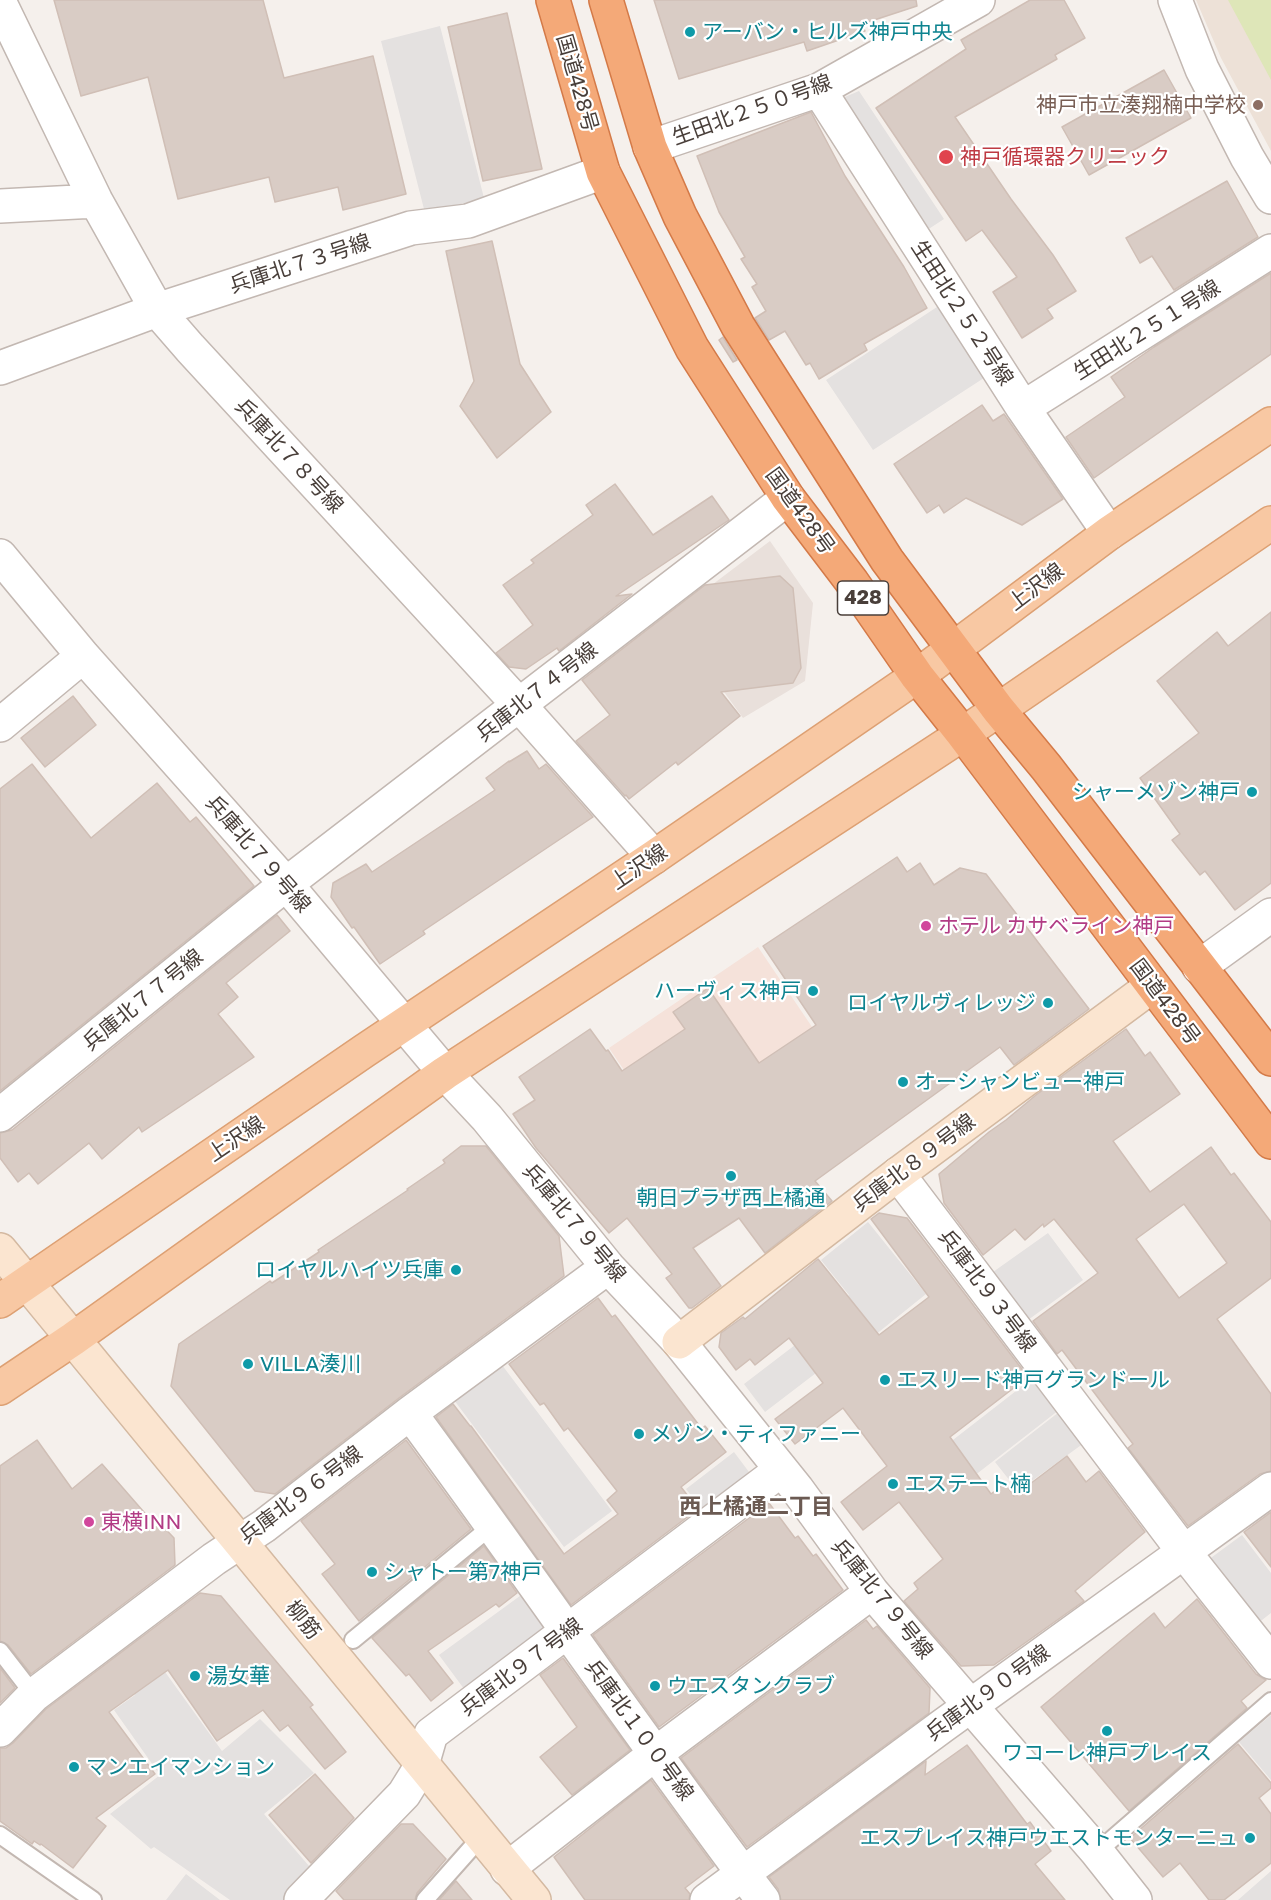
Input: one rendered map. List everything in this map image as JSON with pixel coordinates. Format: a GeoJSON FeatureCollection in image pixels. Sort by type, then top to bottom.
{"type":"FeatureCollection","features":[{"type":"Feature","properties":{"kind":"highway","name":"国道428号"},"geometry":{"type":"LineString","coordinates":[[553,0],[603,172],[692,348],[788,498],[852,582],[916,676],[963,734],[1271,1142]]}},
{"type":"Feature","properties":{"kind":"highway","name":"428"},"geometry":{"type":"LineString","coordinates":[[606,0],[650,147],[681,216],[738,326],[887,560],[998,709],[1046,767],[1271,1059]]}},
{"type":"Feature","properties":{"kind":"main road","name":"上沢線"},"geometry":{"type":"LineString","coordinates":[[13,1292],[654,857],[953,650],[1109,533],[1271,424]]}},
{"type":"Feature","properties":{"kind":"main road"},"geometry":{"type":"LineString","coordinates":[[0,1388],[446,1074],[963,734],[1271,523]]}},
{"type":"Feature","properties":{"kind":"street","name":"生田北２５０号線"},"geometry":{"type":"LineString","coordinates":[[650,147],[819,90],[978,0]]}},
{"type":"Feature","properties":{"kind":"street"},"geometry":{"type":"LineString","coordinates":[[1175,0],[1202,69],[1247,157],[1271,197]]}},
{"type":"Feature","properties":{"kind":"street","name":"兵庫北７８号線"},"geometry":{"type":"LineString","coordinates":[[0,3],[96,201],[157,310],[520,705],[654,857]]}},
{"type":"Feature","properties":{"kind":"street","name":"生田北２５２号線"},"geometry":{"type":"LineString","coordinates":[[819,90],[1023,408],[1109,533]]}},
{"type":"Feature","properties":{"kind":"street","name":"兵庫北７３号線"},"geometry":{"type":"LineString","coordinates":[[0,368],[157,310],[411,228],[468,221],[603,172]]}},
{"type":"Feature","properties":{"kind":"street"},"geometry":{"type":"LineString","coordinates":[[0,206],[96,201]]}},
{"type":"Feature","properties":{"kind":"street","name":"生田北２５１号線"},"geometry":{"type":"LineString","coordinates":[[1023,408],[1271,251]]}},
{"type":"Feature","properties":{"kind":"street","name":"兵庫北７４号線"},"geometry":{"type":"LineString","coordinates":[[286,884],[788,498]]}},
{"type":"Feature","properties":{"kind":"street","name":"兵庫北７９号線"},"geometry":{"type":"LineString","coordinates":[[0,556],[83,656],[286,884],[446,1074],[487,1118],[608,1267],[678,1342],[781,1470],[872,1592],[972,1705],[1135,1900]]}},
{"type":"Feature","properties":{"kind":"street"},"geometry":{"type":"LineString","coordinates":[[0,725],[83,656]]}},
{"type":"Feature","properties":{"kind":"street","name":"兵庫北７７号線"},"geometry":{"type":"LineString","coordinates":[[0,1115],[286,884]]}},
{"type":"Feature","properties":{"kind":"street"},"geometry":{"type":"LineString","coordinates":[[1199,967],[1271,915]]}},
{"type":"Feature","properties":{"kind":"street","name":"兵庫北８９号線"},"geometry":{"type":"LineString","coordinates":[[678,1342],[898,1174],[1152,986]]}},
{"type":"Feature","properties":{"kind":"street","name":"兵庫北９３号線"},"geometry":{"type":"LineString","coordinates":[[898,1174],[1184,1552],[1271,1662]]}},
{"type":"Feature","properties":{"kind":"street","name":"柳筋"},"geometry":{"type":"LineString","coordinates":[[0,1250],[13,1292],[72,1339],[534,1900]]}},
{"type":"Feature","properties":{"kind":"street","name":"兵庫北９６号線"},"geometry":{"type":"LineString","coordinates":[[0,1730],[34,1695],[214,1558],[239,1543],[608,1267]]}},
{"type":"Feature","properties":{"kind":"street","name":"兵庫北１００号線"},"geometry":{"type":"LineString","coordinates":[[410,1413],[763,1900]]}},
{"type":"Feature","properties":{"kind":"street","name":"兵庫北９７号線"},"geometry":{"type":"LineString","coordinates":[[301,1900],[404,1794],[422,1765],[431,1734],[781,1470]]}},
{"type":"Feature","properties":{"kind":"street","name":"兵庫北９０号線"},"geometry":{"type":"LineString","coordinates":[[707,1900],[1271,1489]]}},
{"type":"Feature","properties":{"kind":"street"},"geometry":{"type":"LineString","coordinates":[[507,1869],[655,1754],[872,1592]]}},
{"type":"Feature","properties":{"kind":"lane"},"geometry":{"type":"LineString","coordinates":[[353,1640],[493,1525]]}},
{"type":"Feature","properties":{"kind":"lane"},"geometry":{"type":"LineString","coordinates":[[0,1651],[34,1695]]}},
{"type":"Feature","properties":{"kind":"lane"},"geometry":{"type":"LineString","coordinates":[[1097,1852],[1271,1701]]}},
{"type":"Feature","properties":{"kind":"lane"},"geometry":{"type":"LineString","coordinates":[[0,1835],[93,1900]]}},
{"type":"Feature","properties":{"kind":"lane"},"geometry":{"type":"LineString","coordinates":[[425,1900],[481,1837]]}},
{"type":"Feature","properties":{"kind":"shaded area","name":"神戸市立湊翔楠中学校"},"geometry":{"type":"Polygon","coordinates":[[[1196,0],[1271,0],[1271,151],[1221,58],[1196,0]]]}},
{"type":"Feature","properties":{"kind":"shaded area"},"geometry":{"type":"Polygon","coordinates":[[[440,26],[484,198],[425,213],[381,41],[440,26]]]}},
{"type":"Feature","properties":{"kind":"shaded area"},"geometry":{"type":"Polygon","coordinates":[[[859,91],[944,219],[921,234],[833,102],[859,91]]]}},
{"type":"Feature","properties":{"kind":"shaded area"},"geometry":{"type":"Polygon","coordinates":[[[940,305],[987,376],[873,450],[826,380],[940,305]]]}},
{"type":"Feature","properties":{"kind":"shaded area"},"geometry":{"type":"Polygon","coordinates":[[[770,541],[813,603],[805,681],[743,718],[695,652],[684,606],[770,541]]]}},
{"type":"Feature","properties":{"kind":"shaded area"},"geometry":{"type":"Polygon","coordinates":[[[758,947],[833,1058],[666,1132],[609,1048],[758,947]]]}},
{"type":"Feature","properties":{"kind":"shaded area"},"geometry":{"type":"Polygon","coordinates":[[[868,1222],[926,1294],[849,1356],[820,1319],[849,1295],[821,1260],[868,1222]]]}},
{"type":"Feature","properties":{"kind":"shaded area"},"geometry":{"type":"Polygon","coordinates":[[[1048,1233],[1083,1280],[1028,1320],[993,1272],[1048,1233]]]}},
{"type":"Feature","properties":{"kind":"shaded area"},"geometry":{"type":"Polygon","coordinates":[[[795,1345],[816,1373],[765,1412],[744,1384],[795,1345]]]}},
{"type":"Feature","properties":{"kind":"shaded area"},"geometry":{"type":"Polygon","coordinates":[[[502,1365],[612,1511],[564,1547],[454,1400],[502,1365]]]}},
{"type":"Feature","properties":{"kind":"shaded area"},"geometry":{"type":"Polygon","coordinates":[[[1034,1377],[1059,1410],[965,1483],[940,1450],[1034,1377]]]}},
{"type":"Feature","properties":{"kind":"shaded area"},"geometry":{"type":"Polygon","coordinates":[[[1059,1412],[1084,1443],[1018,1491],[995,1462],[1059,1412]]]}},
{"type":"Feature","properties":{"kind":"shaded area"},"geometry":{"type":"Polygon","coordinates":[[[734,1452],[752,1476],[704,1512],[686,1489],[734,1452]]]}},
{"type":"Feature","properties":{"kind":"shaded area"},"geometry":{"type":"Polygon","coordinates":[[[1242,1535],[1271,1573],[1271,1613],[1253,1627],[1204,1563],[1242,1535]]]}},
{"type":"Feature","properties":{"kind":"shaded area"},"geometry":{"type":"Polygon","coordinates":[[[524,1593],[555,1634],[470,1697],[439,1655],[524,1593]]]}},
{"type":"Feature","properties":{"kind":"shaded area"},"geometry":{"type":"Polygon","coordinates":[[[137,1633],[222,1751],[260,1719],[314,1773],[264,1814],[316,1874],[289,1900],[230,1900],[154,1847],[151,1849],[110,1814],[160,1775],[114,1710],[135,1695],[107,1655],[137,1633]]]}},
{"type":"Feature","properties":{"kind":"shaded area"},"geometry":{"type":"Polygon","coordinates":[[[1271,1715],[1271,1780],[1239,1742],[1271,1715]]]}},
{"type":"Feature","properties":{"kind":"shaded area"},"geometry":{"type":"Polygon","coordinates":[[[1271,1871],[1271,1900],[1238,1900],[1271,1871]]]}},
{"type":"Feature","properties":{"kind":"shaded area"},"geometry":{"type":"Polygon","coordinates":[[[186,1874],[220,1900],[166,1900],[186,1874]]]}},
{"type":"Feature","properties":{"kind":"green space"},"geometry":{"type":"Polygon","coordinates":[[[1228,0],[1271,0],[1271,80],[1228,0]]]}},
{"type":"Feature","properties":{"kind":"building"},"geometry":{"type":"Polygon","coordinates":[[[54,0],[263,0],[284,78],[373,56],[406,194],[343,210],[338,187],[275,202],[269,177],[178,199],[148,77],[81,96],[54,0]]]}},
{"type":"Feature","properties":{"kind":"building"},"geometry":{"type":"Polygon","coordinates":[[[654,0],[916,0],[917,6],[862,24],[865,31],[807,51],[804,42],[679,79],[654,0]]]}},
{"type":"Feature","properties":{"kind":"building"},"geometry":{"type":"Polygon","coordinates":[[[1030,0],[1064,0],[1085,38],[1055,55],[1057,59],[955,117],[1076,291],[1047,309],[1053,318],[1022,338],[993,292],[1017,277],[982,230],[966,241],[876,108],[966,49],[961,40],[1030,0]]]}},
{"type":"Feature","properties":{"kind":"building"},"geometry":{"type":"Polygon","coordinates":[[[507,13],[542,169],[483,181],[448,27],[507,13]]]}},
{"type":"Feature","properties":{"kind":"building"},"geometry":{"type":"Polygon","coordinates":[[[1164,70],[1191,118],[1089,175],[1062,127],[1164,70]]]}},
{"type":"Feature","properties":{"kind":"building"},"geometry":{"type":"Polygon","coordinates":[[[811,112],[845,176],[904,267],[927,308],[864,344],[867,350],[819,379],[810,363],[806,365],[785,331],[769,340],[755,318],[766,311],[752,287],[757,284],[741,259],[745,257],[719,212],[697,156],[811,112]]]}},
{"type":"Feature","properties":{"kind":"building"},"geometry":{"type":"Polygon","coordinates":[[[1227,181],[1258,237],[1174,290],[1152,256],[1140,263],[1126,238],[1227,181]]]}},
{"type":"Feature","properties":{"kind":"building"},"geometry":{"type":"Polygon","coordinates":[[[492,241],[520,364],[551,412],[497,458],[460,406],[474,381],[446,251],[492,241]]]}},
{"type":"Feature","properties":{"kind":"building"},"geometry":{"type":"Polygon","coordinates":[[[1271,273],[1271,354],[1094,478],[1066,437],[1125,397],[1111,377],[1271,273]]]}},
{"type":"Feature","properties":{"kind":"building"},"geometry":{"type":"Polygon","coordinates":[[[723,337],[737,360],[733,362],[719,340],[723,337]]]}},
{"type":"Feature","properties":{"kind":"building"},"geometry":{"type":"Polygon","coordinates":[[[982,405],[993,421],[1004,414],[1063,499],[1022,525],[966,498],[944,513],[939,505],[927,513],[894,464],[982,405]]]}},
{"type":"Feature","properties":{"kind":"building"},"geometry":{"type":"Polygon","coordinates":[[[615,484],[653,535],[712,496],[729,520],[616,596],[632,594],[559,651],[557,648],[526,669],[509,667],[496,653],[533,625],[503,585],[534,563],[531,560],[593,515],[586,505],[615,484]]]}},
{"type":"Feature","properties":{"kind":"building"},"geometry":{"type":"Polygon","coordinates":[[[780,576],[793,588],[801,668],[793,683],[721,692],[740,716],[678,765],[676,762],[629,799],[576,741],[610,715],[582,680],[705,585],[780,576]]]}},
{"type":"Feature","properties":{"kind":"building"},"geometry":{"type":"Polygon","coordinates":[[[1271,612],[1271,883],[1235,910],[1205,871],[1200,875],[1172,840],[1180,834],[1140,778],[1199,733],[1157,681],[1217,632],[1228,646],[1271,612]]]}},
{"type":"Feature","properties":{"kind":"building"},"geometry":{"type":"Polygon","coordinates":[[[73,696],[96,725],[45,767],[21,738],[73,696]]]}},
{"type":"Feature","properties":{"kind":"building"},"geometry":{"type":"Polygon","coordinates":[[[527,751],[539,769],[546,764],[593,817],[423,931],[425,934],[380,964],[331,897],[333,883],[366,864],[372,872],[495,790],[486,778],[527,751]]]}},
{"type":"Feature","properties":{"kind":"building"},"geometry":{"type":"Polygon","coordinates":[[[32,764],[91,838],[157,783],[190,822],[196,817],[254,886],[0,1091],[0,789],[32,764]]]}},
{"type":"Feature","properties":{"kind":"building"},"geometry":{"type":"Polygon","coordinates":[[[897,857],[907,872],[920,863],[934,885],[960,868],[986,874],[1089,1009],[1014,1065],[1000,1047],[815,1181],[832,1201],[765,1253],[739,1218],[693,1248],[721,1286],[689,1308],[666,1278],[672,1274],[627,1218],[609,1233],[536,1148],[513,1114],[535,1100],[519,1077],[590,1029],[622,1071],[685,1029],[673,1012],[708,988],[759,1063],[816,1025],[763,946],[897,857]]]}},
{"type":"Feature","properties":{"kind":"building"},"geometry":{"type":"Polygon","coordinates":[[[277,915],[290,931],[226,983],[238,997],[218,1014],[254,1057],[142,1132],[139,1127],[102,1159],[89,1143],[38,1184],[29,1173],[18,1182],[0,1158],[0,1133],[12,1130],[277,915]]]}},
{"type":"Feature","properties":{"kind":"building"},"geometry":{"type":"Polygon","coordinates":[[[1126,1029],[1145,1056],[1150,1052],[1180,1094],[1113,1141],[1150,1192],[1211,1147],[1231,1175],[1234,1173],[1271,1222],[1271,1278],[1217,1319],[1271,1394],[1271,1471],[1260,1474],[1188,1526],[1128,1448],[1133,1444],[1062,1350],[1057,1354],[1033,1321],[1098,1273],[1054,1219],[1044,1227],[1043,1224],[1025,1240],[1015,1229],[983,1255],[944,1203],[939,1174],[1036,1095],[1126,1029]],[[1184,1204],[1136,1239],[1179,1298],[1227,1263],[1184,1204]]]}},
{"type":"Feature","properties":{"kind":"building"},"geometry":{"type":"Polygon","coordinates":[[[461,1146],[486,1146],[559,1236],[564,1276],[399,1398],[275,1494],[255,1491],[171,1386],[179,1344],[408,1190],[445,1163],[443,1160],[461,1146]]]}},
{"type":"Feature","properties":{"kind":"building"},"geometry":{"type":"Polygon","coordinates":[[[879,1213],[907,1218],[1028,1377],[950,1437],[991,1494],[1005,1483],[1014,1496],[1067,1456],[1086,1482],[1099,1471],[1145,1532],[1075,1591],[1084,1601],[994,1665],[961,1666],[904,1601],[918,1589],[914,1583],[943,1559],[899,1502],[863,1530],[841,1502],[887,1466],[843,1408],[795,1444],[775,1419],[823,1383],[789,1338],[755,1365],[750,1359],[736,1370],[719,1347],[721,1333],[743,1317],[745,1319],[818,1259],[879,1335],[929,1297],[871,1219],[879,1213]]]}},
{"type":"Feature","properties":{"kind":"building"},"geometry":{"type":"Polygon","coordinates":[[[598,1298],[612,1317],[615,1315],[702,1429],[705,1426],[726,1452],[681,1487],[698,1509],[571,1605],[436,1417],[453,1404],[564,1554],[618,1514],[607,1500],[617,1491],[568,1428],[564,1431],[544,1403],[540,1405],[509,1364],[598,1298]]]}},
{"type":"Feature","properties":{"kind":"building"},"geometry":{"type":"Polygon","coordinates":[[[37,1440],[72,1489],[102,1464],[150,1519],[153,1516],[174,1538],[175,1565],[31,1674],[8,1645],[0,1641],[0,1466],[37,1440]]]}},
{"type":"Feature","properties":{"kind":"building"},"geometry":{"type":"Polygon","coordinates":[[[406,1440],[471,1529],[359,1621],[322,1574],[335,1564],[301,1521],[406,1440]]]}},
{"type":"Feature","properties":{"kind":"building"},"geometry":{"type":"Polygon","coordinates":[[[769,1503],[795,1538],[798,1536],[813,1556],[816,1554],[843,1590],[659,1727],[593,1635],[769,1503]]]}},
{"type":"Feature","properties":{"kind":"building"},"geometry":{"type":"Polygon","coordinates":[[[1271,1512],[1271,1567],[1244,1532],[1271,1512]]]}},
{"type":"Feature","properties":{"kind":"building"},"geometry":{"type":"Polygon","coordinates":[[[484,1546],[517,1593],[499,1607],[496,1604],[428,1651],[453,1683],[431,1701],[409,1674],[406,1676],[372,1638],[484,1546]]]}},
{"type":"Feature","properties":{"kind":"building"},"geometry":{"type":"Polygon","coordinates":[[[200,1593],[221,1596],[313,1705],[310,1707],[346,1752],[325,1769],[288,1725],[280,1731],[263,1710],[217,1741],[168,1670],[109,1712],[155,1774],[96,1818],[106,1826],[73,1868],[41,1844],[34,1841],[32,1844],[0,1821],[0,1748],[6,1748],[13,1743],[46,1709],[200,1593]]]}},
{"type":"Feature","properties":{"kind":"building"},"geometry":{"type":"Polygon","coordinates":[[[1197,1599],[1256,1674],[1266,1680],[1241,1701],[1247,1708],[1129,1811],[1041,1707],[1154,1613],[1165,1628],[1197,1599]]]}},
{"type":"Feature","properties":{"kind":"building"},"geometry":{"type":"Polygon","coordinates":[[[866,1620],[873,1629],[877,1626],[930,1688],[929,1713],[747,1847],[681,1758],[866,1620]]]}},
{"type":"Feature","properties":{"kind":"building"},"geometry":{"type":"Polygon","coordinates":[[[563,1658],[630,1750],[572,1795],[540,1757],[577,1727],[540,1675],[563,1658]]]}},
{"type":"Feature","properties":{"kind":"building"},"geometry":{"type":"Polygon","coordinates":[[[0,1668],[15,1688],[0,1703],[0,1668]]]}},
{"type":"Feature","properties":{"kind":"building"},"geometry":{"type":"Polygon","coordinates":[[[1238,1744],[1271,1783],[1271,1788],[1259,1798],[1271,1814],[1271,1863],[1224,1900],[1209,1900],[1180,1863],[1163,1877],[1130,1838],[1238,1744]]]}},
{"type":"Feature","properties":{"kind":"building"},"geometry":{"type":"Polygon","coordinates":[[[967,1745],[1027,1824],[1030,1822],[1051,1851],[1035,1864],[1065,1900],[781,1900],[778,1889],[769,1877],[926,1761],[925,1775],[967,1745]]]}},
{"type":"Feature","properties":{"kind":"building"},"geometry":{"type":"Polygon","coordinates":[[[315,1774],[354,1818],[311,1863],[269,1815],[315,1774]]]}},
{"type":"Feature","properties":{"kind":"building"},"geometry":{"type":"Polygon","coordinates":[[[651,1780],[714,1866],[685,1888],[690,1894],[689,1900],[585,1900],[554,1857],[651,1780]]]}},
{"type":"Feature","properties":{"kind":"building"},"geometry":{"type":"Polygon","coordinates":[[[401,1824],[413,1824],[446,1859],[417,1893],[415,1900],[344,1900],[336,1891],[401,1824]]]}},
{"type":"Feature","properties":{"kind":"building"},"geometry":{"type":"Polygon","coordinates":[[[456,1881],[472,1900],[439,1900],[456,1881]]]}},
{"type":"Feature","properties":{"kind":"place","name":"アーバン・ヒルズ神戸中央"},"geometry":{"type":"Point","coordinates":[690,32]}},
{"type":"Feature","properties":{"kind":"place","name":"神戸市立湊翔楠中学校"},"geometry":{"type":"Point","coordinates":[1258,105]}},
{"type":"Feature","properties":{"kind":"place","name":"神戸循環器クリニック"},"geometry":{"type":"Point","coordinates":[946,157]}},
{"type":"Feature","properties":{"kind":"place","name":"シャーメゾン神戸"},"geometry":{"type":"Point","coordinates":[1252,792]}},
{"type":"Feature","properties":{"kind":"place","name":"ホテル カサベライン神戸"},"geometry":{"type":"Point","coordinates":[926,926]}},
{"type":"Feature","properties":{"kind":"place","name":"ハーヴィス神戸"},"geometry":{"type":"Point","coordinates":[813,991]}},
{"type":"Feature","properties":{"kind":"place","name":"ロイヤルヴィレッジ"},"geometry":{"type":"Point","coordinates":[1048,1003]}},
{"type":"Feature","properties":{"kind":"place","name":"オーシャンビュー神戸"},"geometry":{"type":"Point","coordinates":[903,1082]}},
{"type":"Feature","properties":{"kind":"place","name":"朝日プラザ西上橘通"},"geometry":{"type":"Point","coordinates":[731,1176]}},
{"type":"Feature","properties":{"kind":"place","name":"ロイヤルハイツ兵庫"},"geometry":{"type":"Point","coordinates":[456,1270]}},
{"type":"Feature","properties":{"kind":"place","name":"VILLA湊川"},"geometry":{"type":"Point","coordinates":[248,1364]}},
{"type":"Feature","properties":{"kind":"place","name":"エスリード神戸グランドール"},"geometry":{"type":"Point","coordinates":[885,1380]}},
{"type":"Feature","properties":{"kind":"place","name":"メゾン・ティファニー"},"geometry":{"type":"Point","coordinates":[639,1434]}},
{"type":"Feature","properties":{"kind":"place","name":"エステート楠"},"geometry":{"type":"Point","coordinates":[893,1484]}},
{"type":"Feature","properties":{"kind":"place","name":"東横INN"},"geometry":{"type":"Point","coordinates":[89,1522]}},
{"type":"Feature","properties":{"kind":"place","name":"シャトー第7神戸"},"geometry":{"type":"Point","coordinates":[372,1572]}},
{"type":"Feature","properties":{"kind":"place","name":"湯女華"},"geometry":{"type":"Point","coordinates":[195,1676]}},
{"type":"Feature","properties":{"kind":"place","name":"ウエスタンクラブ"},"geometry":{"type":"Point","coordinates":[655,1686]}},
{"type":"Feature","properties":{"kind":"place","name":"ワコーレ神戸プレイス"},"geometry":{"type":"Point","coordinates":[1107,1731]}},
{"type":"Feature","properties":{"kind":"place","name":"マンエイマンション"},"geometry":{"type":"Point","coordinates":[74,1767]}},
{"type":"Feature","properties":{"kind":"place","name":"エスプレイス神戸ウエストモンターニュ"},"geometry":{"type":"Point","coordinates":[1250,1838]}},
{"type":"Feature","properties":{"kind":"district","name":"西上橘通二丁目"},"geometry":{"type":"Point","coordinates":[756,1507]}}]}
